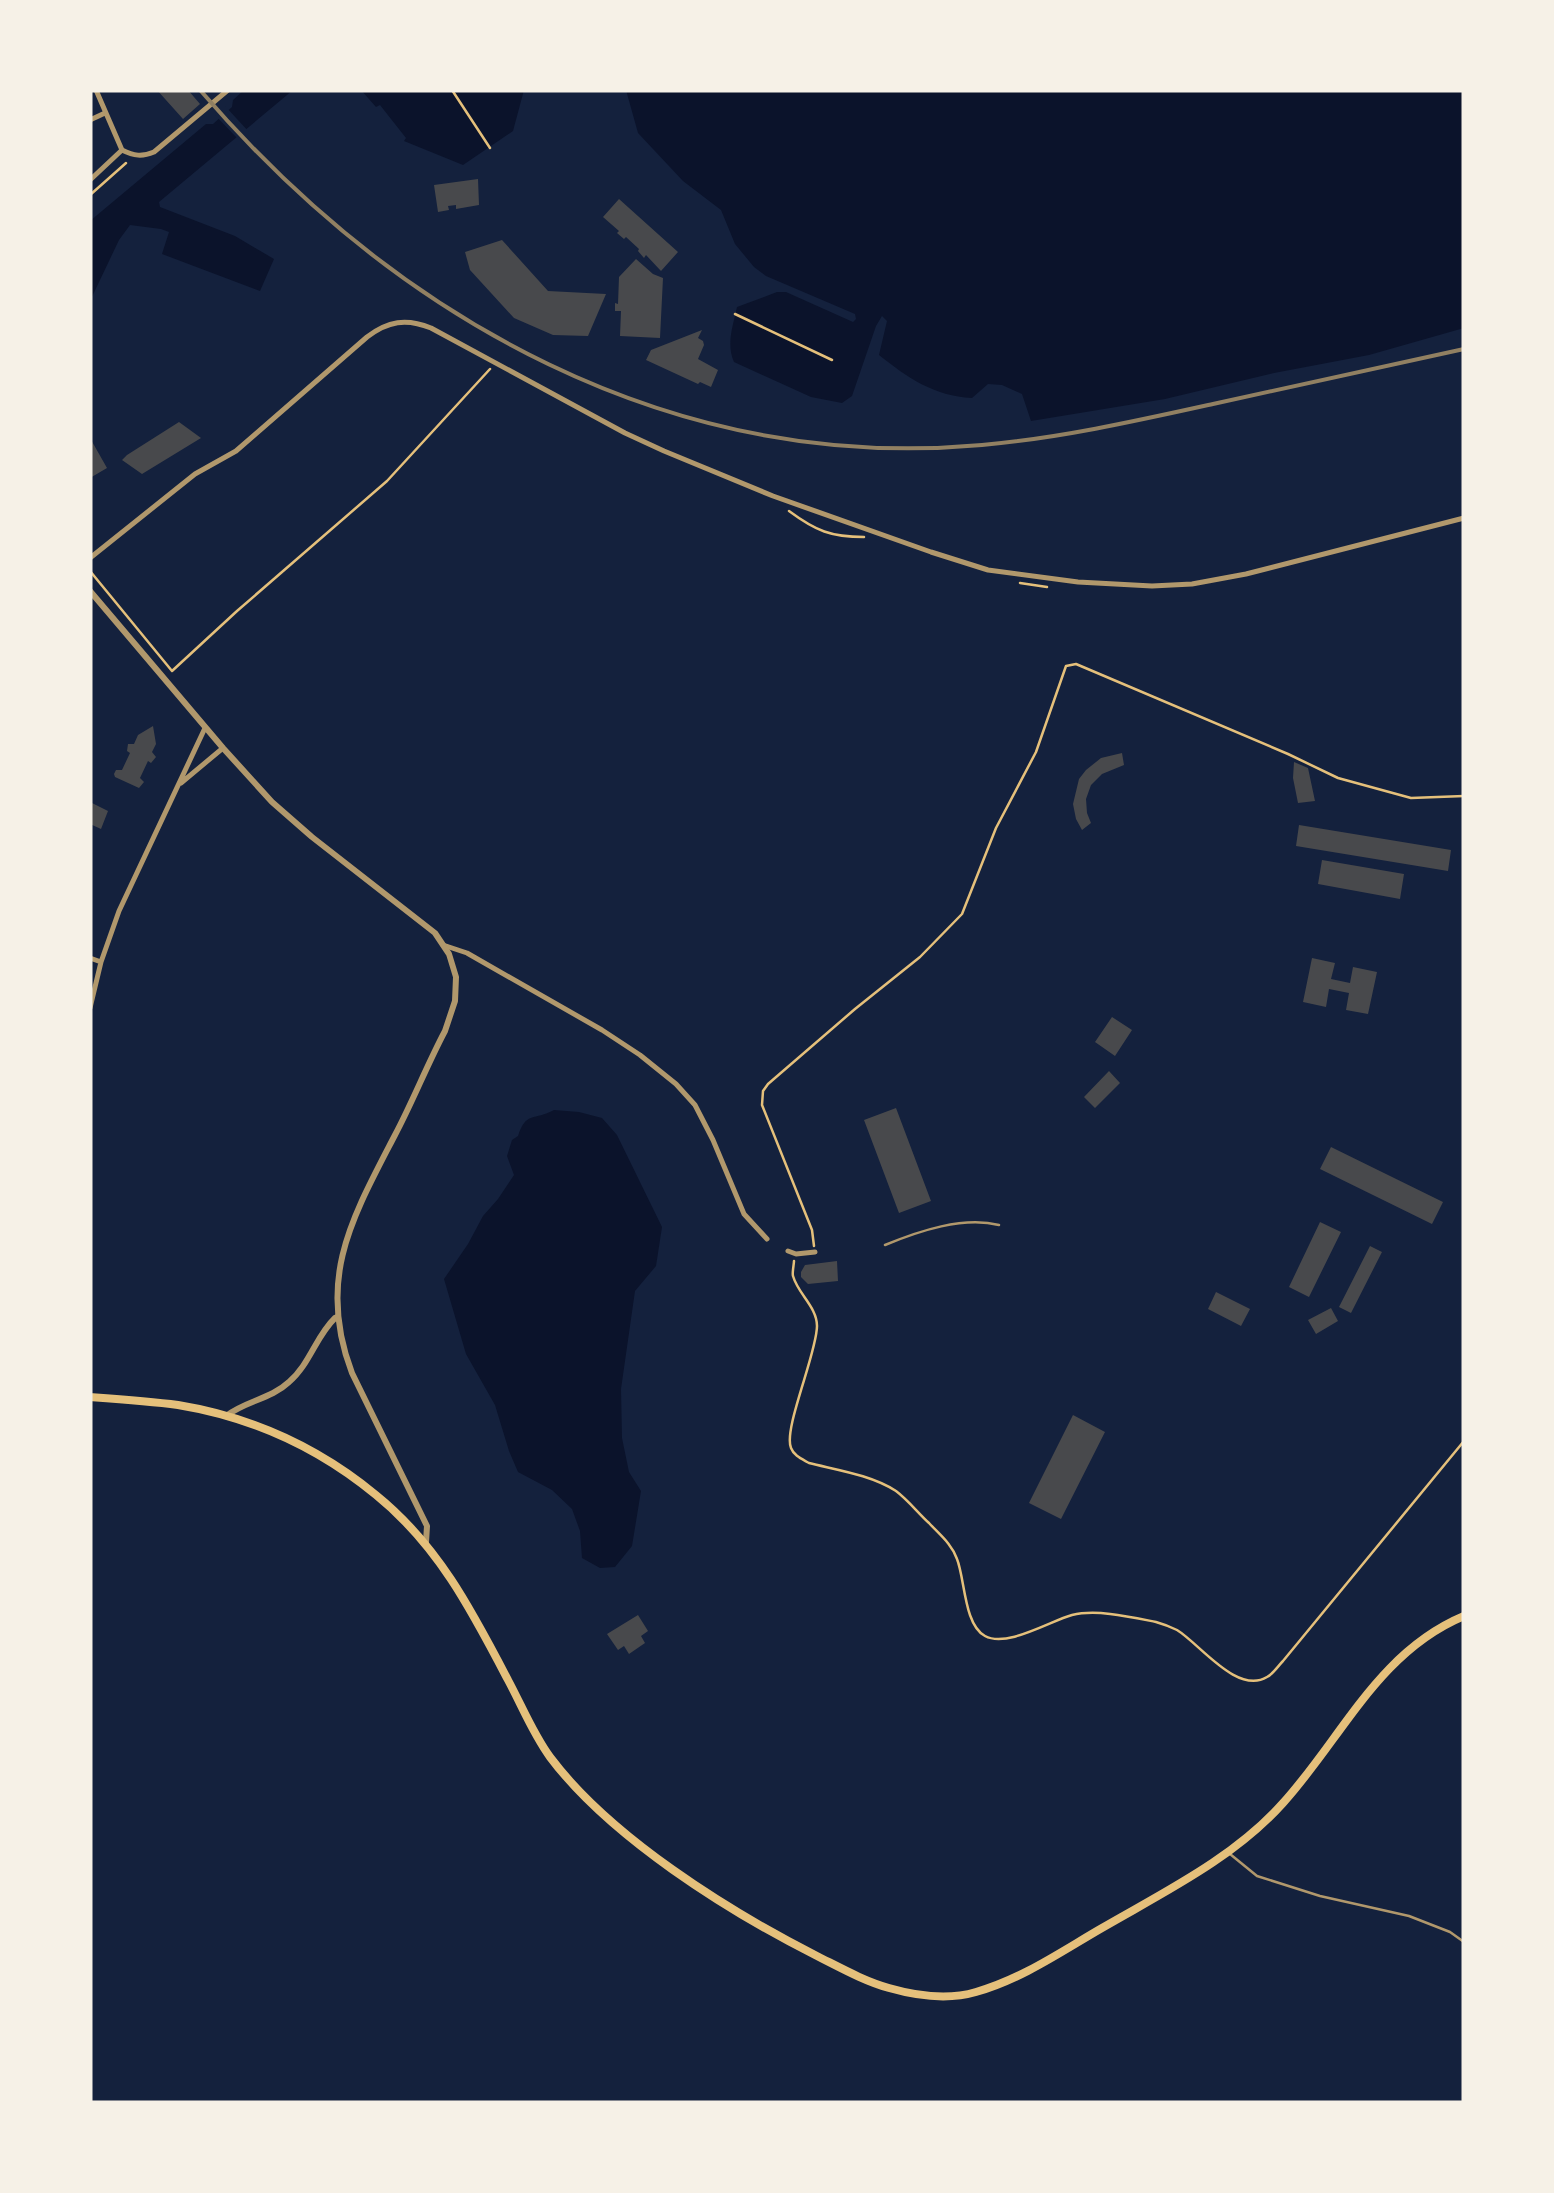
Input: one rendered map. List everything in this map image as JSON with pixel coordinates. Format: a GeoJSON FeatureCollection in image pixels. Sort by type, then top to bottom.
{"type":"FeatureCollection","features":[{"type":"Feature","properties":{"kind":"main road"},"geometry":{"type":"LineString","coordinates":[[90,1396],[174,1405],[226,1416],[296,1442],[334,1464],[376,1495],[426,1542],[470,1608],[548,1753],[578,1790],[618,1827],[770,1932],[861,1978],[920,1995],[952,1996],[979,1991],[1027,1972],[1227,1852],[1284,1802],[1367,1691],[1396,1660],[1428,1634],[1464,1616]]}},
{"type":"Feature","properties":{"kind":"street"},"geometry":{"type":"LineString","coordinates":[[96,90],[122,150],[144,156],[154,152],[228,90]]}},
{"type":"Feature","properties":{"kind":"street"},"geometry":{"type":"LineString","coordinates":[[90,120],[105,113]]}},
{"type":"Feature","properties":{"kind":"street"},"geometry":{"type":"LineString","coordinates":[[90,180],[122,150]]}},
{"type":"Feature","properties":{"kind":"street"},"geometry":{"type":"LineString","coordinates":[[90,558],[194,474],[236,451],[367,336],[404,321],[417,322],[448,337],[664,452],[773,496],[988,570],[1078,582],[1192,584],[1246,574],[1464,518]]}},
{"type":"Feature","properties":{"kind":"street"},"geometry":{"type":"LineString","coordinates":[[90,591],[222,748],[290,820],[435,933],[454,966],[453,1010],[362,1199],[340,1265],[336,1317],[352,1374],[427,1526],[426,1542]]}},
{"type":"Feature","properties":{"kind":"street"},"geometry":{"type":"LineString","coordinates":[[90,1008],[118,910],[205,728]]}},
{"type":"Feature","properties":{"kind":"street"},"geometry":{"type":"LineString","coordinates":[[178,785],[222,748]]}},
{"type":"Feature","properties":{"kind":"street"},"geometry":{"type":"LineString","coordinates":[[443,945],[467,952],[602,1030],[676,1084],[694,1105],[713,1140],[744,1214],[766,1239]]}},
{"type":"Feature","properties":{"kind":"street"},"geometry":{"type":"LineString","coordinates":[[90,958],[101,962]]}},
{"type":"Feature","properties":{"kind":"street"},"geometry":{"type":"LineString","coordinates":[[792,1252],[815,1252]]}},
{"type":"Feature","properties":{"kind":"street"},"geometry":{"type":"LineString","coordinates":[[226,1416],[288,1384],[306,1363],[325,1327],[336,1317]]}},
{"type":"Feature","properties":{"kind":"lane"},"geometry":{"type":"LineString","coordinates":[[885,1245],[942,1226],[986,1222],[999,1225]]}},
{"type":"Feature","properties":{"kind":"lane"},"geometry":{"type":"LineString","coordinates":[[1227,1852],[1256,1876],[1320,1896],[1409,1916],[1450,1932],[1464,1942]]}},
{"type":"Feature","properties":{"kind":"path"},"geometry":{"type":"LineString","coordinates":[[452,90],[490,148]]}},
{"type":"Feature","properties":{"kind":"path"},"geometry":{"type":"LineString","coordinates":[[90,195],[124,166]]}},
{"type":"Feature","properties":{"kind":"path"},"geometry":{"type":"LineString","coordinates":[[736,314],[832,360]]}},
{"type":"Feature","properties":{"kind":"path"},"geometry":{"type":"LineString","coordinates":[[90,571],[172,671],[387,481],[472,386],[493,368]]}},
{"type":"Feature","properties":{"kind":"path"},"geometry":{"type":"LineString","coordinates":[[782,506],[826,533],[866,537]]}},
{"type":"Feature","properties":{"kind":"path"},"geometry":{"type":"LineString","coordinates":[[1014,582],[1061,588]]}},
{"type":"Feature","properties":{"kind":"path"},"geometry":{"type":"LineString","coordinates":[[815,1252],[812,1230],[762,1105],[763,1091],[920,957],[962,914],[996,828],[1036,752],[1066,666],[1076,664],[1338,778],[1410,798],[1464,796]]}},
{"type":"Feature","properties":{"kind":"path"},"geometry":{"type":"LineString","coordinates":[[792,1252],[793,1276],[814,1312],[817,1326],[789,1436],[790,1448],[809,1463],[884,1484],[899,1494],[948,1543],[957,1558],[973,1624],[988,1638],[1026,1633],[1073,1615],[1104,1614],[1159,1623],[1176,1630],[1244,1680],[1255,1682],[1268,1677],[1464,1441]]}},
{"type":"Feature","properties":{"kind":"water"},"geometry":{"type":"Polygon","coordinates":[[[244,90],[293,90],[159,202],[160,207],[235,236],[274,259],[260,291],[162,254],[169,232],[130,225],[90,301],[90,221],[206,124],[213,124],[244,90]]]}},
{"type":"Feature","properties":{"kind":"water"},"geometry":{"type":"Polygon","coordinates":[[[361,90],[524,90],[513,131],[463,165],[404,141],[406,138],[380,105],[376,107],[361,90]]]}},
{"type":"Feature","properties":{"kind":"water"},"geometry":{"type":"Polygon","coordinates":[[[626,90],[1464,90],[1464,328],[1369,355],[1165,399],[1031,421],[1022,394],[1002,385],[988,384],[972,398],[958,397],[934,390],[900,371],[879,355],[887,321],[882,316],[852,396],[842,403],[811,397],[734,362],[730,342],[737,307],[786,292],[853,322],[855,314],[766,276],[754,267],[735,244],[721,210],[683,181],[638,133],[626,90]]]}},
{"type":"Feature","properties":{"kind":"water"},"geometry":{"type":"Polygon","coordinates":[[[554,1110],[602,1118],[617,1135],[662,1227],[656,1266],[635,1291],[621,1389],[622,1438],[629,1472],[641,1491],[632,1546],[615,1567],[600,1568],[582,1558],[580,1531],[572,1509],[552,1490],[518,1472],[495,1405],[466,1354],[444,1279],[514,1175],[507,1156],[512,1140],[528,1120],[554,1110]]]}},
{"type":"Feature","properties":{"kind":"pier"},"geometry":{"type":"Polygon","coordinates":[[[225,106],[249,132],[239,140],[215,115],[225,106]]]}},
{"type":"Feature","properties":{"kind":"building"},"geometry":{"type":"Polygon","coordinates":[[[157,90],[188,90],[200,104],[183,119],[157,90]]]}},
{"type":"Feature","properties":{"kind":"building"},"geometry":{"type":"Polygon","coordinates":[[[478,179],[479,205],[456,209],[456,205],[448,206],[449,210],[438,212],[434,185],[478,179]]]}},
{"type":"Feature","properties":{"kind":"building"},"geometry":{"type":"Polygon","coordinates":[[[619,199],[678,252],[661,271],[603,217],[619,199]]]}},
{"type":"Feature","properties":{"kind":"building"},"geometry":{"type":"Polygon","coordinates":[[[502,240],[548,291],[606,294],[588,336],[553,335],[514,318],[470,270],[465,252],[502,240]]]}},
{"type":"Feature","properties":{"kind":"building"},"geometry":{"type":"Polygon","coordinates":[[[636,259],[663,278],[660,338],[620,336],[621,311],[615,311],[619,277],[636,259]]]}},
{"type":"Feature","properties":{"kind":"building"},"geometry":{"type":"Polygon","coordinates":[[[702,330],[698,338],[704,345],[698,359],[718,370],[711,387],[646,360],[651,350],[702,330]]]}},
{"type":"Feature","properties":{"kind":"building"},"geometry":{"type":"Polygon","coordinates":[[[179,422],[201,438],[142,474],[122,460],[127,455],[179,422]]]}},
{"type":"Feature","properties":{"kind":"building"},"geometry":{"type":"Polygon","coordinates":[[[90,438],[107,468],[90,478],[90,438]]]}},
{"type":"Feature","properties":{"kind":"building"},"geometry":{"type":"Polygon","coordinates":[[[153,726],[156,744],[152,752],[156,757],[151,763],[148,761],[140,778],[144,782],[139,788],[115,777],[130,753],[128,744],[134,744],[138,735],[153,726]]]}},
{"type":"Feature","properties":{"kind":"building"},"geometry":{"type":"Polygon","coordinates":[[[1122,753],[1124,765],[1102,774],[1091,785],[1086,799],[1091,823],[1082,830],[1073,804],[1079,779],[1101,758],[1122,753]]]}},
{"type":"Feature","properties":{"kind":"building"},"geometry":{"type":"Polygon","coordinates":[[[1294,762],[1308,768],[1315,801],[1298,803],[1294,762]]]}},
{"type":"Feature","properties":{"kind":"building"},"geometry":{"type":"Polygon","coordinates":[[[90,802],[108,811],[101,829],[90,824],[90,802]]]}},
{"type":"Feature","properties":{"kind":"building"},"geometry":{"type":"Polygon","coordinates":[[[1299,825],[1451,850],[1448,871],[1296,846],[1299,825]]]}},
{"type":"Feature","properties":{"kind":"building"},"geometry":{"type":"Polygon","coordinates":[[[1322,860],[1404,874],[1400,899],[1318,884],[1322,860]]]}},
{"type":"Feature","properties":{"kind":"building"},"geometry":{"type":"Polygon","coordinates":[[[1312,958],[1335,963],[1331,979],[1350,983],[1353,967],[1377,972],[1368,1014],[1346,1010],[1349,993],[1329,989],[1326,1007],[1303,1002],[1312,958]]]}},
{"type":"Feature","properties":{"kind":"building"},"geometry":{"type":"Polygon","coordinates":[[[1112,1017],[1132,1030],[1115,1056],[1095,1042],[1112,1017]]]}},
{"type":"Feature","properties":{"kind":"building"},"geometry":{"type":"Polygon","coordinates":[[[1109,1071],[1120,1083],[1095,1108],[1084,1097],[1109,1071]]]}},
{"type":"Feature","properties":{"kind":"building"},"geometry":{"type":"Polygon","coordinates":[[[896,1108],[931,1201],[899,1213],[864,1120],[896,1108]]]}},
{"type":"Feature","properties":{"kind":"building"},"geometry":{"type":"Polygon","coordinates":[[[1331,1147],[1443,1202],[1432,1224],[1320,1169],[1331,1147]]]}},
{"type":"Feature","properties":{"kind":"building"},"geometry":{"type":"Polygon","coordinates":[[[1320,1222],[1341,1232],[1309,1297],[1289,1287],[1320,1222]]]}},
{"type":"Feature","properties":{"kind":"building"},"geometry":{"type":"Polygon","coordinates":[[[1370,1246],[1382,1252],[1351,1313],[1339,1307],[1370,1246]]]}},
{"type":"Feature","properties":{"kind":"building"},"geometry":{"type":"Polygon","coordinates":[[[837,1261],[838,1281],[808,1284],[801,1277],[805,1265],[837,1261]]]}},
{"type":"Feature","properties":{"kind":"building"},"geometry":{"type":"Polygon","coordinates":[[[1216,1292],[1250,1309],[1241,1326],[1208,1309],[1216,1292]]]}},
{"type":"Feature","properties":{"kind":"building"},"geometry":{"type":"Polygon","coordinates":[[[1331,1308],[1338,1321],[1316,1334],[1308,1320],[1331,1308]]]}},
{"type":"Feature","properties":{"kind":"building"},"geometry":{"type":"Polygon","coordinates":[[[1073,1415],[1105,1432],[1061,1519],[1029,1503],[1073,1415]]]}},
{"type":"Feature","properties":{"kind":"building"},"geometry":{"type":"Polygon","coordinates":[[[638,1615],[648,1631],[641,1636],[645,1643],[629,1654],[624,1646],[618,1650],[607,1634],[638,1615]]]}},
{"type":"Feature","properties":{"kind":"railway"},"geometry":{"type":"LineString","coordinates":[[200,90],[278,172],[362,246],[452,311],[549,364],[650,406],[756,434],[867,447],[1011,442],[1127,423],[1464,349]]}}]}
